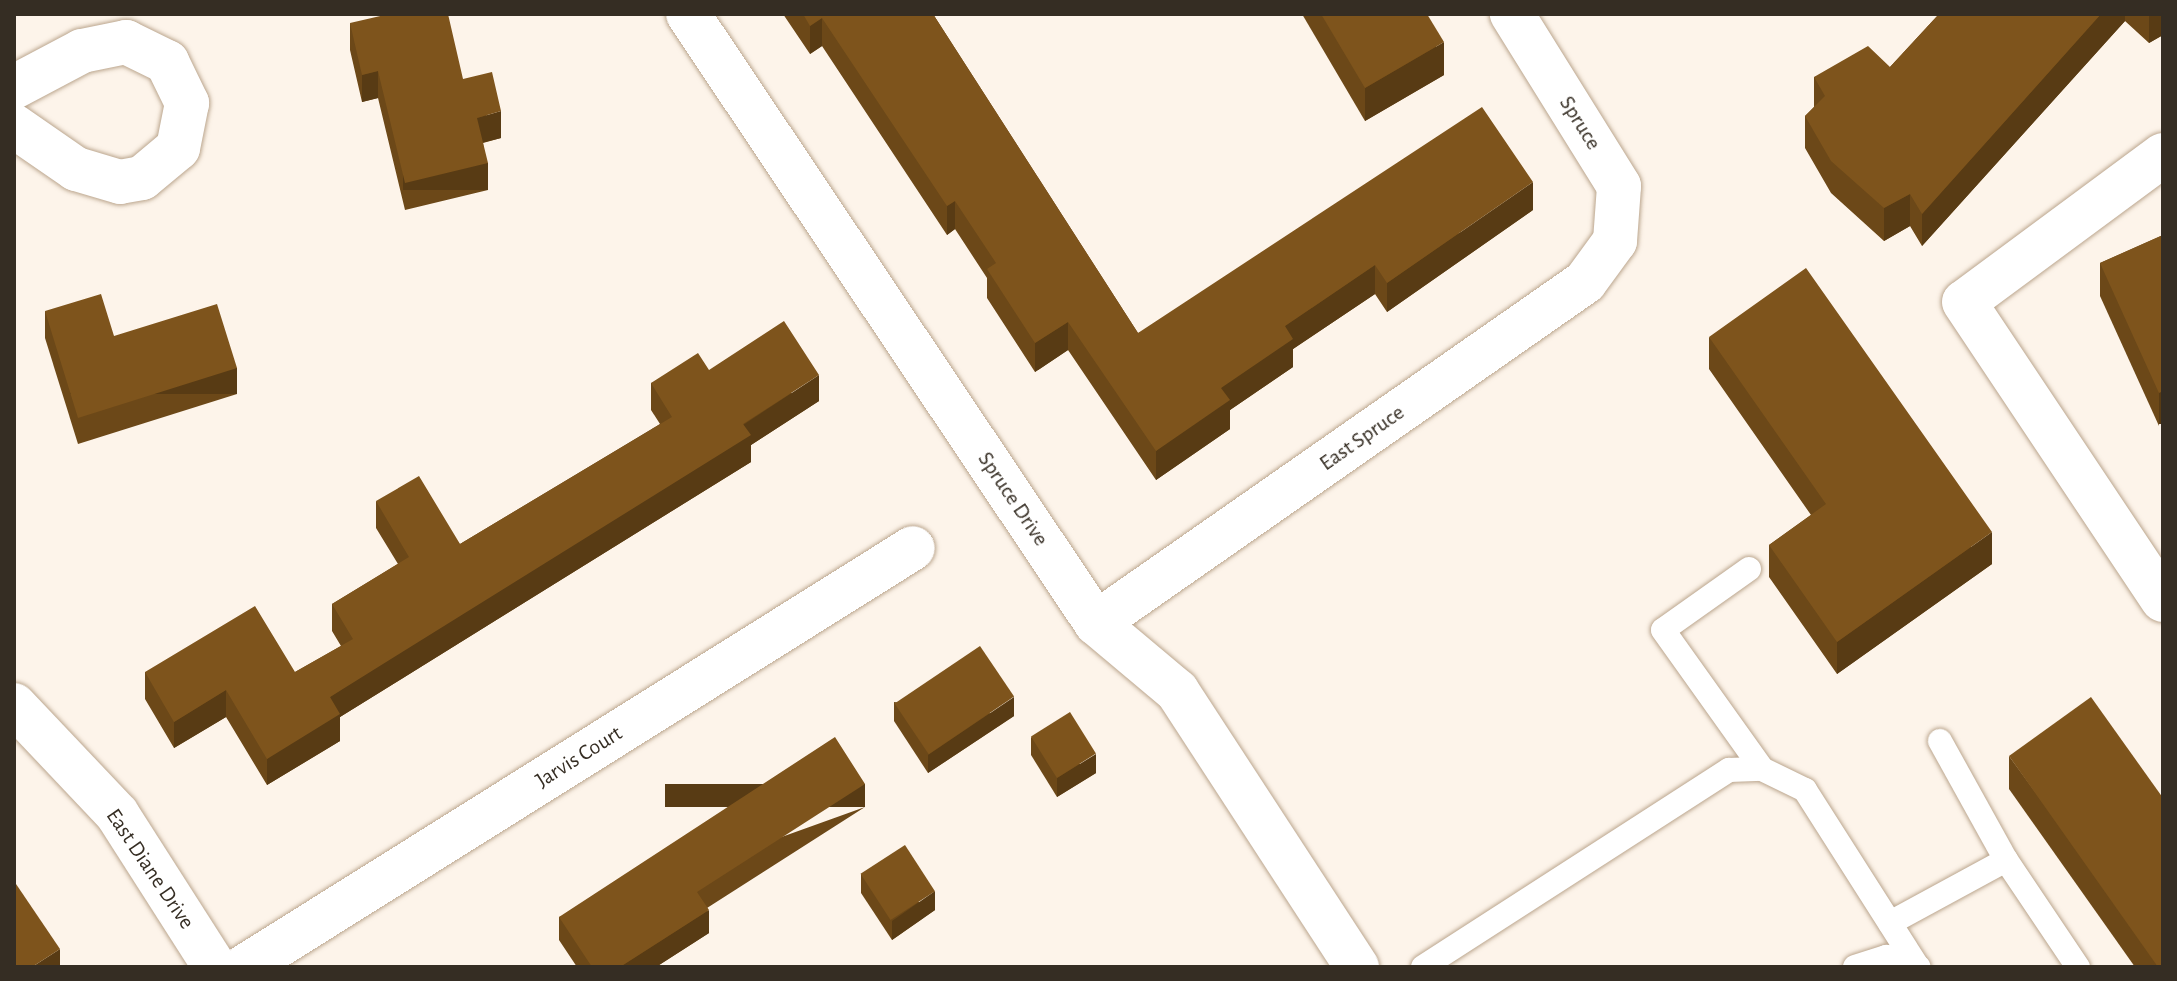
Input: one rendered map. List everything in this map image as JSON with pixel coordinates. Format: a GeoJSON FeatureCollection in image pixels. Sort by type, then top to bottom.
{"type":"FeatureCollection","features":[{"type":"Feature","properties":{"kind":"street","name":"Spruce Drive"},"geometry":{"type":"LineString","coordinates":[[688,14],[1096,623],[1177,691],[1357,967]]}},
{"type":"Feature","properties":{"kind":"street","name":"Spruce"},"geometry":{"type":"LineString","coordinates":[[1512,14],[1619,186],[1615,241]]}},
{"type":"Feature","properties":{"kind":"street"},"geometry":{"type":"LineString","coordinates":[[14,87],[82,51],[126,42],[167,62],[187,103],[178,148],[142,178],[120,182],[76,169],[14,126]]}},
{"type":"Feature","properties":{"kind":"street"},"geometry":{"type":"LineString","coordinates":[[2163,155],[1964,302],[2163,600]]}},
{"type":"Feature","properties":{"kind":"street","name":"East Spruce"},"geometry":{"type":"LineString","coordinates":[[1096,623],[1585,282],[1615,241]]}},
{"type":"Feature","properties":{"kind":"street","name":"Jarvis Court"},"geometry":{"type":"LineString","coordinates":[[244,967],[913,548]]}},
{"type":"Feature","properties":{"kind":"street","name":"East Diane Drive"},"geometry":{"type":"LineString","coordinates":[[14,705],[117,814],[215,967]]}},
{"type":"Feature","properties":{"kind":"lane"},"geometry":{"type":"LineString","coordinates":[[1648,651],[1663,630],[1749,569]]}},
{"type":"Feature","properties":{"kind":"lane"},"geometry":{"type":"LineString","coordinates":[[1663,630],[1762,769]]}},
{"type":"Feature","properties":{"kind":"lane"},"geometry":{"type":"LineString","coordinates":[[1940,741],[2006,860],[2078,967]]}},
{"type":"Feature","properties":{"kind":"lane"},"geometry":{"type":"LineString","coordinates":[[1423,967],[1729,770],[1762,769],[1805,790],[1917,965]]}},
{"type":"Feature","properties":{"kind":"lane"},"geometry":{"type":"LineString","coordinates":[[1890,923],[2006,860]]}},
{"type":"Feature","properties":{"kind":"lane"},"geometry":{"type":"LineString","coordinates":[[1855,967],[1886,957],[1917,965]]}},
{"type":"Feature","properties":{"kind":"building"},"geometry":{"type":"Polygon","coordinates":[[[389,14],[448,14],[463,79],[492,72],[501,111],[477,118],[488,163],[405,183],[378,71],[362,75],[350,23],[389,14]]]}},
{"type":"Feature","properties":{"kind":"building"},"geometry":{"type":"Polygon","coordinates":[[[803,14],[933,14],[1138,333],[1482,107],[1533,182],[1387,283],[1375,265],[1285,326],[1293,339],[1221,388],[1230,400],[1156,451],[1068,322],[1035,343],[987,269],[996,263],[955,201],[947,206],[822,18],[810,26],[803,14]]]}},
{"type":"Feature","properties":{"kind":"building"},"geometry":{"type":"Polygon","coordinates":[[[1321,14],[1427,14],[1444,42],[1365,88],[1321,14]]]}},
{"type":"Feature","properties":{"kind":"building"},"geometry":{"type":"Polygon","coordinates":[[[1939,14],[2101,14],[1922,214],[1910,194],[1884,208],[1831,161],[1805,116],[1825,96],[1814,77],[1868,46],[1890,67],[1939,14]]]}},
{"type":"Feature","properties":{"kind":"building"},"geometry":{"type":"Polygon","coordinates":[[[2163,235],[2163,391],[2159,393],[2100,263],[2163,235]]]}},
{"type":"Feature","properties":{"kind":"building"},"geometry":{"type":"Polygon","coordinates":[[[1806,268],[1992,532],[1837,642],[1769,545],[1826,504],[1709,337],[1806,268]]]}},
{"type":"Feature","properties":{"kind":"building"},"geometry":{"type":"Polygon","coordinates":[[[101,294],[114,336],[217,304],[237,368],[78,418],[45,311],[101,294]]]}},
{"type":"Feature","properties":{"kind":"building"},"geometry":{"type":"Polygon","coordinates":[[[784,321],[819,375],[743,424],[751,435],[330,697],[340,714],[267,759],[226,690],[174,722],[145,672],[255,606],[295,672],[353,639],[332,604],[409,557],[376,501],[419,476],[460,544],[672,417],[651,383],[698,353],[709,370],[784,321]]]}},
{"type":"Feature","properties":{"kind":"building"},"geometry":{"type":"Polygon","coordinates":[[[980,646],[1014,697],[929,754],[895,704],[980,646]]]}},
{"type":"Feature","properties":{"kind":"building"},"geometry":{"type":"Polygon","coordinates":[[[2091,697],[2163,798],[2163,967],[2158,967],[2009,756],[2091,697]]]}},
{"type":"Feature","properties":{"kind":"building"},"geometry":{"type":"Polygon","coordinates":[[[1070,712],[1096,754],[1057,778],[1031,736],[1070,712]]]}},
{"type":"Feature","properties":{"kind":"building"},"geometry":{"type":"Polygon","coordinates":[[[835,737],[865,784],[697,892],[709,910],[620,967],[592,967],[559,917],[835,737]]]}},
{"type":"Feature","properties":{"kind":"building"},"geometry":{"type":"Polygon","coordinates":[[[905,845],[935,891],[891,920],[861,874],[905,845]]]}},
{"type":"Feature","properties":{"kind":"building"},"geometry":{"type":"Polygon","coordinates":[[[14,881],[60,949],[32,967],[14,967],[14,881]]]}}]}
